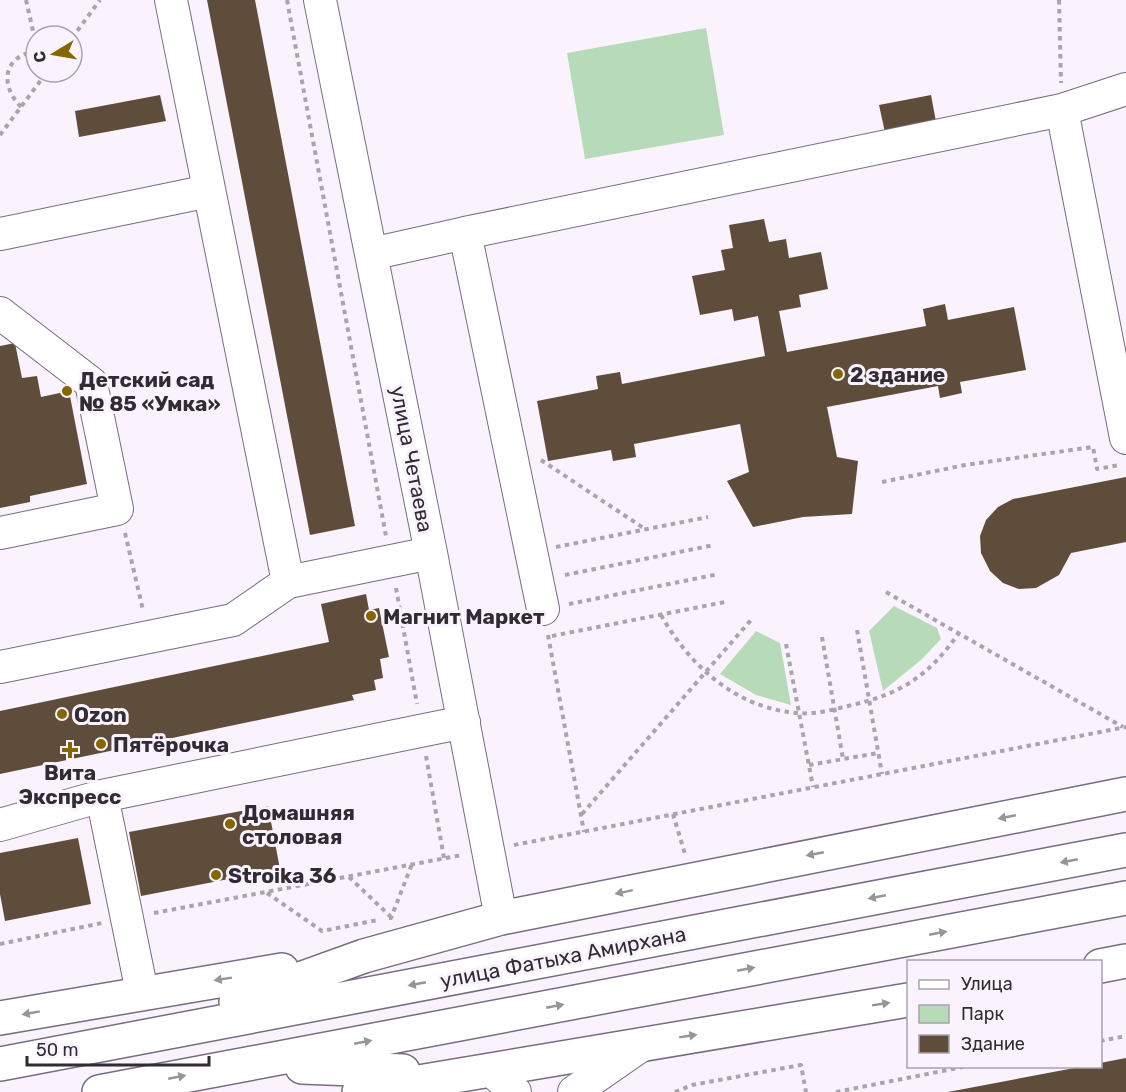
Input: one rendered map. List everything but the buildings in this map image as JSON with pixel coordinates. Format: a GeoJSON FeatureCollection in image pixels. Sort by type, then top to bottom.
{"type":"FeatureCollection","features":[{"type":"Feature","properties":{"kind":"main road"},"geometry":{"type":"LineString","coordinates":[[138,1037],[364,956],[501,918],[1126,794]]}},
{"type":"Feature","properties":{"kind":"main road","name":"улица Фатыха Амирхана"},"geometry":{"type":"LineString","coordinates":[[0,1064],[1126,850]]}},
{"type":"Feature","properties":{"kind":"main road"},"geometry":{"type":"LineString","coordinates":[[99,1092],[1126,898]]}},
{"type":"Feature","properties":{"kind":"main road"},"geometry":{"type":"LineString","coordinates":[[0,1018],[364,956]]}},
{"type":"Feature","properties":{"kind":"main road"},"geometry":{"type":"LineString","coordinates":[[1102,966],[1126,961]]}},
{"type":"Feature","properties":{"kind":"main road"},"geometry":{"type":"LineString","coordinates":[[358,1092],[398,1089],[478,1071],[907,1000]]}},
{"type":"Feature","properties":{"kind":"main road"},"geometry":{"type":"LineString","coordinates":[[244,1065],[478,1071]]}},
{"type":"Feature","properties":{"kind":"street"},"geometry":{"type":"LineString","coordinates":[[171,0],[288,582]]}},
{"type":"Feature","properties":{"kind":"street","name":"улица Четаева"},"geometry":{"type":"LineString","coordinates":[[320,0],[431,553],[501,918]]}},
{"type":"Feature","properties":{"kind":"street"},"geometry":{"type":"LineString","coordinates":[[371,254],[1062,110],[1126,89]]}},
{"type":"Feature","properties":{"kind":"street"},"geometry":{"type":"LineString","coordinates":[[1062,110],[1126,438]]}},
{"type":"Feature","properties":{"kind":"street"},"geometry":{"type":"LineString","coordinates":[[0,234],[209,191]]}},
{"type":"Feature","properties":{"kind":"street"},"geometry":{"type":"LineString","coordinates":[[465,233],[540,595]]}},
{"type":"Feature","properties":{"kind":"street"},"geometry":{"type":"LineString","coordinates":[[0,314],[91,383],[117,508],[0,533]]}},
{"type":"Feature","properties":{"kind":"street"},"geometry":{"type":"LineString","coordinates":[[0,667],[233,620],[288,582],[431,553]]}},
{"type":"Feature","properties":{"kind":"street"},"geometry":{"type":"LineString","coordinates":[[0,825],[102,796],[464,722]]}},
{"type":"Feature","properties":{"kind":"street"},"geometry":{"type":"LineString","coordinates":[[102,796],[142,992]]}},
{"type":"Feature","properties":{"kind":"street"},"geometry":{"type":"LineString","coordinates":[[574,1092],[643,1044]]}},
{"type":"Feature","properties":{"kind":"street"},"geometry":{"type":"LineString","coordinates":[[478,1071],[515,1092]]}},
{"type":"Feature","properties":{"kind":"path"},"geometry":{"type":"LineString","coordinates":[[26,0],[31,24]]}},
{"type":"Feature","properties":{"kind":"path"},"geometry":{"type":"LineString","coordinates":[[82,24],[100,0]]}},
{"type":"Feature","properties":{"kind":"path"},"geometry":{"type":"LineString","coordinates":[[287,0],[444,858]]}},
{"type":"Feature","properties":{"kind":"path"},"geometry":{"type":"LineString","coordinates":[[1059,0],[1062,110]]}},
{"type":"Feature","properties":{"kind":"path"},"geometry":{"type":"LineString","coordinates":[[21,108],[6,89],[5,72],[12,61],[24,53]]}},
{"type":"Feature","properties":{"kind":"path"},"geometry":{"type":"LineString","coordinates":[[0,135],[38,84]]}},
{"type":"Feature","properties":{"kind":"path"},"geometry":{"type":"LineString","coordinates":[[507,430],[545,464],[645,530]]}},
{"type":"Feature","properties":{"kind":"path"},"geometry":{"type":"LineString","coordinates":[[882,482],[965,465],[1093,447],[1097,469],[1126,464]]}},
{"type":"Feature","properties":{"kind":"path"},"geometry":{"type":"LineString","coordinates":[[117,508],[124,525],[150,637]]}},
{"type":"Feature","properties":{"kind":"path"},"geometry":{"type":"LineString","coordinates":[[540,595],[645,530],[708,517]]}},
{"type":"Feature","properties":{"kind":"path"},"geometry":{"type":"LineString","coordinates":[[540,595],[714,545]]}},
{"type":"Feature","properties":{"kind":"path"},"geometry":{"type":"LineString","coordinates":[[540,595],[719,574]]}},
{"type":"Feature","properties":{"kind":"path"},"geometry":{"type":"LineString","coordinates":[[886,592],[1125,727]]}},
{"type":"Feature","properties":{"kind":"path"},"geometry":{"type":"LineString","coordinates":[[540,595],[661,615],[725,602]]}},
{"type":"Feature","properties":{"kind":"path"},"geometry":{"type":"LineString","coordinates":[[540,595],[584,832]]}},
{"type":"Feature","properties":{"kind":"path"},"geometry":{"type":"LineString","coordinates":[[661,615],[683,649],[705,673],[740,696],[769,707],[799,713],[834,709],[891,694],[913,682],[949,648],[959,633]]}},
{"type":"Feature","properties":{"kind":"path"},"geometry":{"type":"LineString","coordinates":[[581,815],[751,620]]}},
{"type":"Feature","properties":{"kind":"path"},"geometry":{"type":"LineString","coordinates":[[857,630],[882,774]]}},
{"type":"Feature","properties":{"kind":"path"},"geometry":{"type":"LineString","coordinates":[[822,637],[843,759]]}},
{"type":"Feature","properties":{"kind":"path"},"geometry":{"type":"LineString","coordinates":[[786,644],[813,787]]}},
{"type":"Feature","properties":{"kind":"path"},"geometry":{"type":"LineString","coordinates":[[505,847],[1125,727]]}},
{"type":"Feature","properties":{"kind":"path"},"geometry":{"type":"LineString","coordinates":[[809,765],[878,753]]}},
{"type":"Feature","properties":{"kind":"path"},"geometry":{"type":"LineString","coordinates":[[673,814],[686,857]]}},
{"type":"Feature","properties":{"kind":"path"},"geometry":{"type":"LineString","coordinates":[[0,944],[465,855]]}},
{"type":"Feature","properties":{"kind":"path"},"geometry":{"type":"LineString","coordinates":[[391,918],[412,864]]}},
{"type":"Feature","properties":{"kind":"path"},"geometry":{"type":"LineString","coordinates":[[348,876],[391,918]]}},
{"type":"Feature","properties":{"kind":"path"},"geometry":{"type":"LineString","coordinates":[[266,892],[322,931],[391,918]]}},
{"type":"Feature","properties":{"kind":"path"},"geometry":{"type":"LineString","coordinates":[[1102,1041],[1126,1036]]}},
{"type":"Feature","properties":{"kind":"path"},"geometry":{"type":"LineString","coordinates":[[675,1092],[692,1085],[801,1065],[806,1092]]}},
{"type":"Feature","properties":{"kind":"path"},"geometry":{"type":"LineString","coordinates":[[836,1092],[958,1068]]}},
{"type":"Feature","properties":{"kind":"green space"},"geometry":{"type":"Polygon","coordinates":[[[706,28],[724,135],[585,159],[567,53],[706,28]]]}},
{"type":"Feature","properties":{"kind":"green space"},"geometry":{"type":"Polygon","coordinates":[[[894,606],[937,628],[941,639],[921,660],[883,691],[869,631],[894,606]]]}},
{"type":"Feature","properties":{"kind":"green space"},"geometry":{"type":"Polygon","coordinates":[[[756,631],[780,643],[791,705],[756,695],[720,674],[756,631]]]}},
{"type":"Feature","properties":{"kind":"place","name":"2 здание"},"geometry":{"type":"Point","coordinates":[838,374]}},
{"type":"Feature","properties":{"kind":"place","name":"Детский сад № 85 «Умка»"},"geometry":{"type":"Point","coordinates":[67,391]}},
{"type":"Feature","properties":{"kind":"place","name":"Магнит Маркет"},"geometry":{"type":"Point","coordinates":[371,616]}},
{"type":"Feature","properties":{"kind":"place","name":"Ozon"},"geometry":{"type":"Point","coordinates":[62,714]}},
{"type":"Feature","properties":{"kind":"place","name":"Пятёрочка"},"geometry":{"type":"Point","coordinates":[101,744]}},
{"type":"Feature","properties":{"kind":"place","name":"Вита Экспресс"},"geometry":{"type":"Point","coordinates":[70,750]}},
{"type":"Feature","properties":{"kind":"place","name":"Домашняя столовая"},"geometry":{"type":"Point","coordinates":[230,824]}},
{"type":"Feature","properties":{"kind":"place","name":"Stroika 36"},"geometry":{"type":"Point","coordinates":[216,875]}}]}
